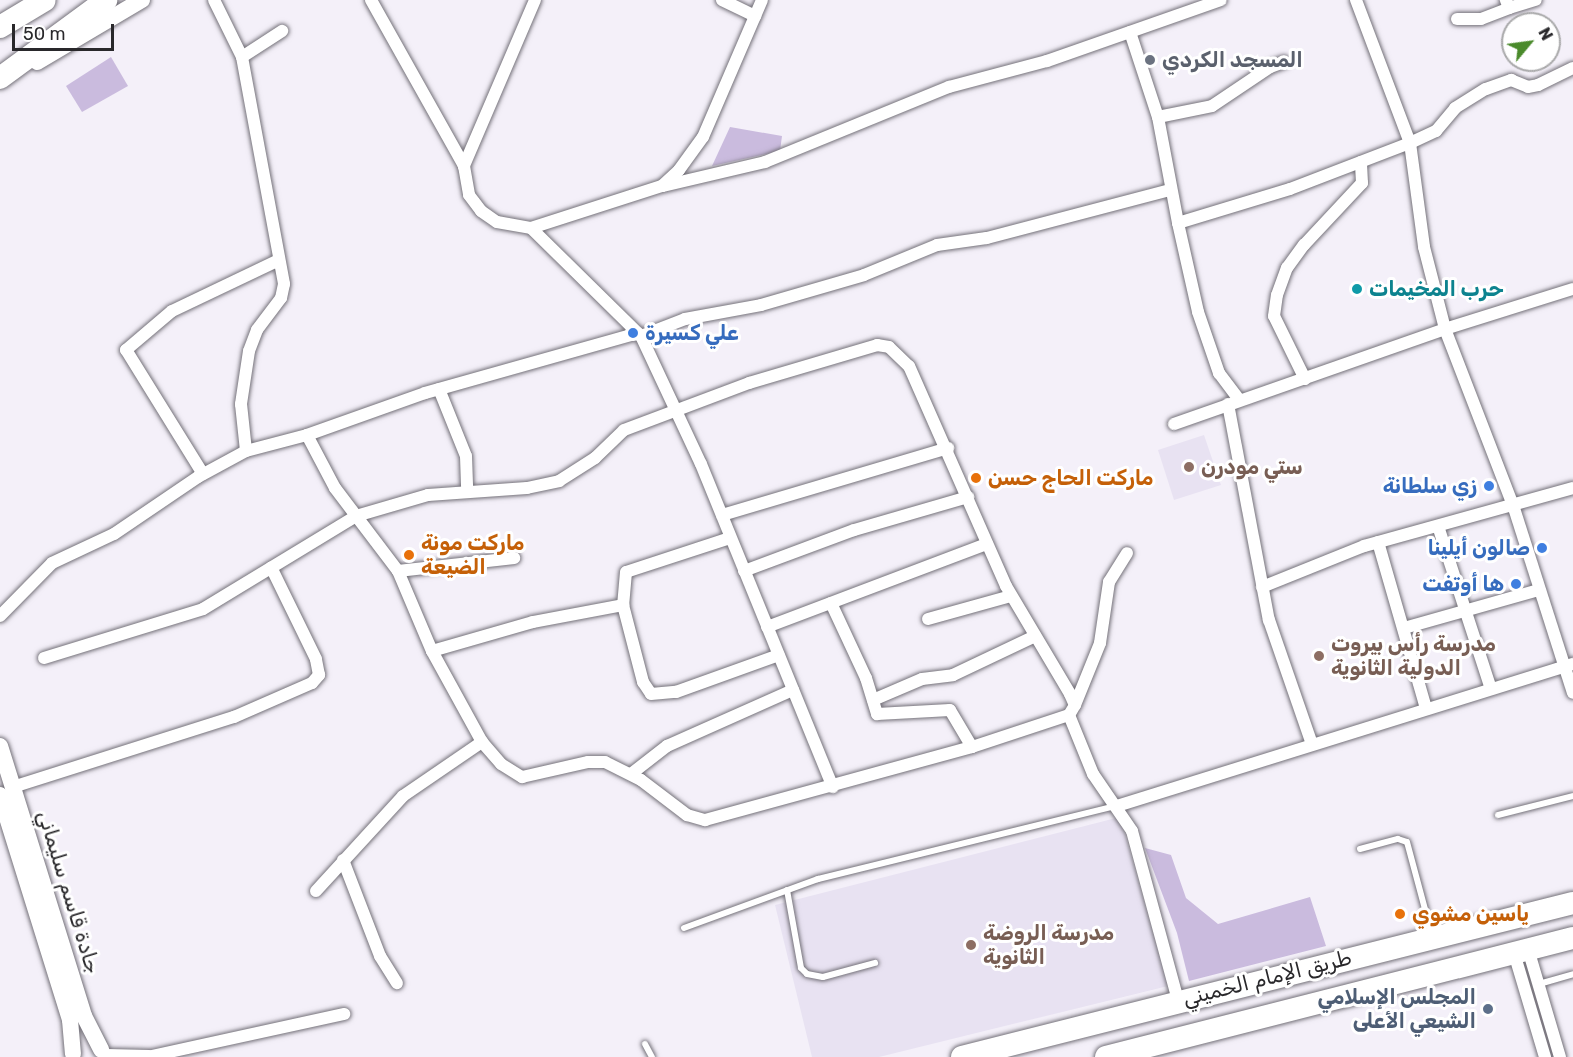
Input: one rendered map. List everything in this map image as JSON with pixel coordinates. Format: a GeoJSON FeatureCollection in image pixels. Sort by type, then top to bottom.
{"type":"FeatureCollection","features":[{"type":"Feature","properties":{"kind":"highway"},"geometry":{"type":"LineString","coordinates":[[0,27],[45,0]]}},
{"type":"Feature","properties":{"kind":"highway"},"geometry":{"type":"LineString","coordinates":[[0,78],[106,0]]}},
{"type":"Feature","properties":{"kind":"highway","name":"طريق الإمام الخميني"},"geometry":{"type":"LineString","coordinates":[[962,1057],[1178,1000],[1573,903]]}},
{"type":"Feature","properties":{"kind":"highway","name":"طريق الإمام الخميني"},"geometry":{"type":"LineString","coordinates":[[1107,1057],[1573,938]]}},
{"type":"Feature","properties":{"kind":"highway"},"geometry":{"type":"LineString","coordinates":[[1243,984],[1252,1020]]}},
{"type":"Feature","properties":{"kind":"street"},"geometry":{"type":"LineString","coordinates":[[0,84],[142,0]]}},
{"type":"Feature","properties":{"kind":"street"},"geometry":{"type":"LineString","coordinates":[[371,0],[464,166],[469,195],[481,211],[497,222],[531,228],[662,186],[765,162],[949,87],[1047,61],[1221,0]]}},
{"type":"Feature","properties":{"kind":"street"},"geometry":{"type":"LineString","coordinates":[[464,166],[535,0]]}},
{"type":"Feature","properties":{"kind":"street"},"geometry":{"type":"LineString","coordinates":[[723,0],[755,16]]}},
{"type":"Feature","properties":{"kind":"street"},"geometry":{"type":"LineString","coordinates":[[662,186],[691,157],[703,137],[762,0]]}},
{"type":"Feature","properties":{"kind":"street"},"geometry":{"type":"LineString","coordinates":[[1356,0],[1410,143],[1424,247],[1445,329],[1513,505],[1538,590],[1569,665],[1573,693]]}},
{"type":"Feature","properties":{"kind":"street"},"geometry":{"type":"LineString","coordinates":[[1457,19],[1481,19],[1507,4],[1536,0]]}},
{"type":"Feature","properties":{"kind":"street"},"geometry":{"type":"LineString","coordinates":[[217,2],[242,57],[283,291],[257,330],[243,387],[241,404],[246,451]]}},
{"type":"Feature","properties":{"kind":"street"},"geometry":{"type":"LineString","coordinates":[[242,57],[282,31]]}},
{"type":"Feature","properties":{"kind":"street"},"geometry":{"type":"LineString","coordinates":[[1130,32],[1158,117],[1170,190],[1198,312],[1219,373],[1234,402],[1269,620],[1312,744]]}},
{"type":"Feature","properties":{"kind":"street"},"geometry":{"type":"LineString","coordinates":[[1158,117],[1212,106],[1284,62]]}},
{"type":"Feature","properties":{"kind":"street"},"geometry":{"type":"LineString","coordinates":[[1178,224],[1410,143],[1436,131],[1455,108],[1486,89],[1511,80],[1528,87],[1538,85],[1573,68]]}},
{"type":"Feature","properties":{"kind":"street"},"geometry":{"type":"LineString","coordinates":[[1305,379],[1274,316],[1277,295],[1287,268],[1304,245],[1362,183],[1361,162]]}},
{"type":"Feature","properties":{"kind":"street"},"geometry":{"type":"LineString","coordinates":[[0,615],[52,563],[114,534],[203,474],[246,451],[307,435],[439,389],[685,320],[761,305],[874,272],[937,244],[987,238],[1170,190]]}},
{"type":"Feature","properties":{"kind":"street"},"geometry":{"type":"LineString","coordinates":[[531,228],[640,334],[677,410],[722,515],[833,787]]}},
{"type":"Feature","properties":{"kind":"street"},"geometry":{"type":"LineString","coordinates":[[203,474],[126,350],[172,311],[277,261]]}},
{"type":"Feature","properties":{"kind":"street"},"geometry":{"type":"LineString","coordinates":[[1174,424],[1445,329],[1573,289]]}},
{"type":"Feature","properties":{"kind":"street"},"geometry":{"type":"LineString","coordinates":[[44,658],[203,609],[356,516],[428,495],[559,481],[594,458],[613,437],[749,383],[877,345],[900,354],[948,448],[1011,596],[1035,636],[1072,710],[1093,774],[1117,806],[1136,840],[1178,1000]]}},
{"type":"Feature","properties":{"kind":"street"},"geometry":{"type":"LineString","coordinates":[[439,389],[466,456],[467,492]]}},
{"type":"Feature","properties":{"kind":"street"},"geometry":{"type":"LineString","coordinates":[[307,435],[335,488],[398,572],[432,651],[482,742],[501,764],[522,777],[588,762],[605,762],[632,774],[687,815],[705,820],[833,787],[972,747],[1072,710],[1100,643],[1109,582],[1127,553]]}},
{"type":"Feature","properties":{"kind":"street"},"geometry":{"type":"LineString","coordinates":[[722,515],[948,448]]}},
{"type":"Feature","properties":{"kind":"street"},"geometry":{"type":"LineString","coordinates":[[1262,587],[1378,542],[1573,488]]}},
{"type":"Feature","properties":{"kind":"street"},"geometry":{"type":"LineString","coordinates":[[744,571],[854,530],[968,497]]}},
{"type":"Feature","properties":{"kind":"street"},"geometry":{"type":"LineString","coordinates":[[1438,526],[1491,688]]}},
{"type":"Feature","properties":{"kind":"street"},"geometry":{"type":"LineString","coordinates":[[730,538],[629,569],[622,587],[623,605],[643,682],[651,694],[695,686],[779,655]]}},
{"type":"Feature","properties":{"kind":"street"},"geometry":{"type":"LineString","coordinates":[[1378,542],[1426,708]]}},
{"type":"Feature","properties":{"kind":"street"},"geometry":{"type":"LineString","coordinates":[[767,627],[987,544]]}},
{"type":"Feature","properties":{"kind":"street"},"geometry":{"type":"LineString","coordinates":[[398,572],[514,558]]}},
{"type":"Feature","properties":{"kind":"street"},"geometry":{"type":"LineString","coordinates":[[7,791],[234,717],[312,683],[319,675],[316,659],[271,567]]}},
{"type":"Feature","properties":{"kind":"street"},"geometry":{"type":"LineString","coordinates":[[1404,628],[1538,590]]}},
{"type":"Feature","properties":{"kind":"street"},"geometry":{"type":"LineString","coordinates":[[928,620],[1011,596]]}},
{"type":"Feature","properties":{"kind":"street"},"geometry":{"type":"LineString","coordinates":[[831,603],[880,715],[913,709],[925,712],[950,710],[972,747]]}},
{"type":"Feature","properties":{"kind":"street"},"geometry":{"type":"LineString","coordinates":[[432,651],[533,622],[623,605]]}},
{"type":"Feature","properties":{"kind":"street"},"geometry":{"type":"LineString","coordinates":[[873,700],[922,679],[953,675],[1035,636]]}},
{"type":"Feature","properties":{"kind":"street"},"geometry":{"type":"LineString","coordinates":[[1117,806],[1569,665]]}},
{"type":"Feature","properties":{"kind":"street"},"geometry":{"type":"LineString","coordinates":[[632,774],[667,746],[793,690]]}},
{"type":"Feature","properties":{"kind":"street"},"geometry":{"type":"LineString","coordinates":[[316,891],[403,796],[482,742]]}},
{"type":"Feature","properties":{"kind":"street","name":"جادة قاسم سليماني"},"geometry":{"type":"LineString","coordinates":[[0,746],[7,791],[70,1020],[72,1055]]}},
{"type":"Feature","properties":{"kind":"street","name":"جادة قاسم سليماني"},"geometry":{"type":"LineString","coordinates":[[7,791],[84,1016],[105,1054]]}},
{"type":"Feature","properties":{"kind":"street"},"geometry":{"type":"LineString","coordinates":[[343,860],[380,956],[397,983]]}},
{"type":"Feature","properties":{"kind":"street"},"geometry":{"type":"LineString","coordinates":[[1521,951],[1539,984],[1560,1057]]}},
{"type":"Feature","properties":{"kind":"street"},"geometry":{"type":"LineString","coordinates":[[1521,951],[1545,1057]]}},
{"type":"Feature","properties":{"kind":"street"},"geometry":{"type":"LineString","coordinates":[[72,1055],[90,1047],[105,1054],[148,1057],[344,1014]]}},
{"type":"Feature","properties":{"kind":"lane"},"geometry":{"type":"LineString","coordinates":[[1498,815],[1573,796]]}},
{"type":"Feature","properties":{"kind":"lane"},"geometry":{"type":"LineString","coordinates":[[684,928],[818,879],[1117,806]]}},
{"type":"Feature","properties":{"kind":"lane"},"geometry":{"type":"LineString","coordinates":[[1360,849],[1398,838],[1407,842],[1433,938]]}},
{"type":"Feature","properties":{"kind":"lane"},"geometry":{"type":"LineString","coordinates":[[787,890],[801,968],[807,974],[823,977],[875,963]]}},
{"type":"Feature","properties":{"kind":"lane"},"geometry":{"type":"LineString","coordinates":[[1539,984],[1573,974]]}},
{"type":"Feature","properties":{"kind":"lane"},"geometry":{"type":"LineString","coordinates":[[645,1044],[652,1057]]}},
{"type":"Feature","properties":{"kind":"shaded area"},"geometry":{"type":"Polygon","coordinates":[[[111,57],[128,86],[82,112],[66,86],[111,57]]]}},
{"type":"Feature","properties":{"kind":"shaded area"},"geometry":{"type":"Polygon","coordinates":[[[730,127],[782,136],[780,151],[712,166],[730,127]]]}},
{"type":"Feature","properties":{"kind":"shaded area","name":"ستي مودرن"},"geometry":{"type":"Polygon","coordinates":[[[1204,435],[1221,485],[1174,500],[1158,450],[1204,435]]]}},
{"type":"Feature","properties":{"kind":"shaded area","name":"مدرسة الروضة الثانوية"},"geometry":{"type":"Polygon","coordinates":[[[1120,817],[1168,986],[879,1057],[812,1057],[775,905],[1120,817]]]}},
{"type":"Feature","properties":{"kind":"shaded area"},"geometry":{"type":"Polygon","coordinates":[[[1145,848],[1171,855],[1186,898],[1218,924],[1310,897],[1326,946],[1189,981],[1177,933],[1145,848]]]}},
{"type":"Feature","properties":{"kind":"place","name":"المسجد الكردي"},"geometry":{"type":"Point","coordinates":[1150,60]}},
{"type":"Feature","properties":{"kind":"place","name":"حرب المخيمات"},"geometry":{"type":"Point","coordinates":[1357,289]}},
{"type":"Feature","properties":{"kind":"place","name":"علي كسيرة"},"geometry":{"type":"Point","coordinates":[633,333]}},
{"type":"Feature","properties":{"kind":"place","name":"ستي مودرن"},"geometry":{"type":"Point","coordinates":[1189,467]}},
{"type":"Feature","properties":{"kind":"place","name":"ماركت الحاج حسن"},"geometry":{"type":"Point","coordinates":[976,478]}},
{"type":"Feature","properties":{"kind":"place","name":"زي سلطانة"},"geometry":{"type":"Point","coordinates":[1489,486]}},
{"type":"Feature","properties":{"kind":"place","name":"صالون أيلينا"},"geometry":{"type":"Point","coordinates":[1542,548]}},
{"type":"Feature","properties":{"kind":"place","name":"ماركت مونة الضيعة"},"geometry":{"type":"Point","coordinates":[409,555]}},
{"type":"Feature","properties":{"kind":"place","name":"ها أوتفت"},"geometry":{"type":"Point","coordinates":[1516,584]}},
{"type":"Feature","properties":{"kind":"place","name":"مدرسة رأس بيروت الدولية الثانوية"},"geometry":{"type":"Point","coordinates":[1319,656]}},
{"type":"Feature","properties":{"kind":"place","name":"ياسين مشوي"},"geometry":{"type":"Point","coordinates":[1400,914]}},
{"type":"Feature","properties":{"kind":"place","name":"مدرسة الروضة الثانوية"},"geometry":{"type":"Point","coordinates":[971,945]}},
{"type":"Feature","properties":{"kind":"place","name":"المجلس الإسلامي الشيعي الأعلى"},"geometry":{"type":"Point","coordinates":[1488,1009]}}]}
